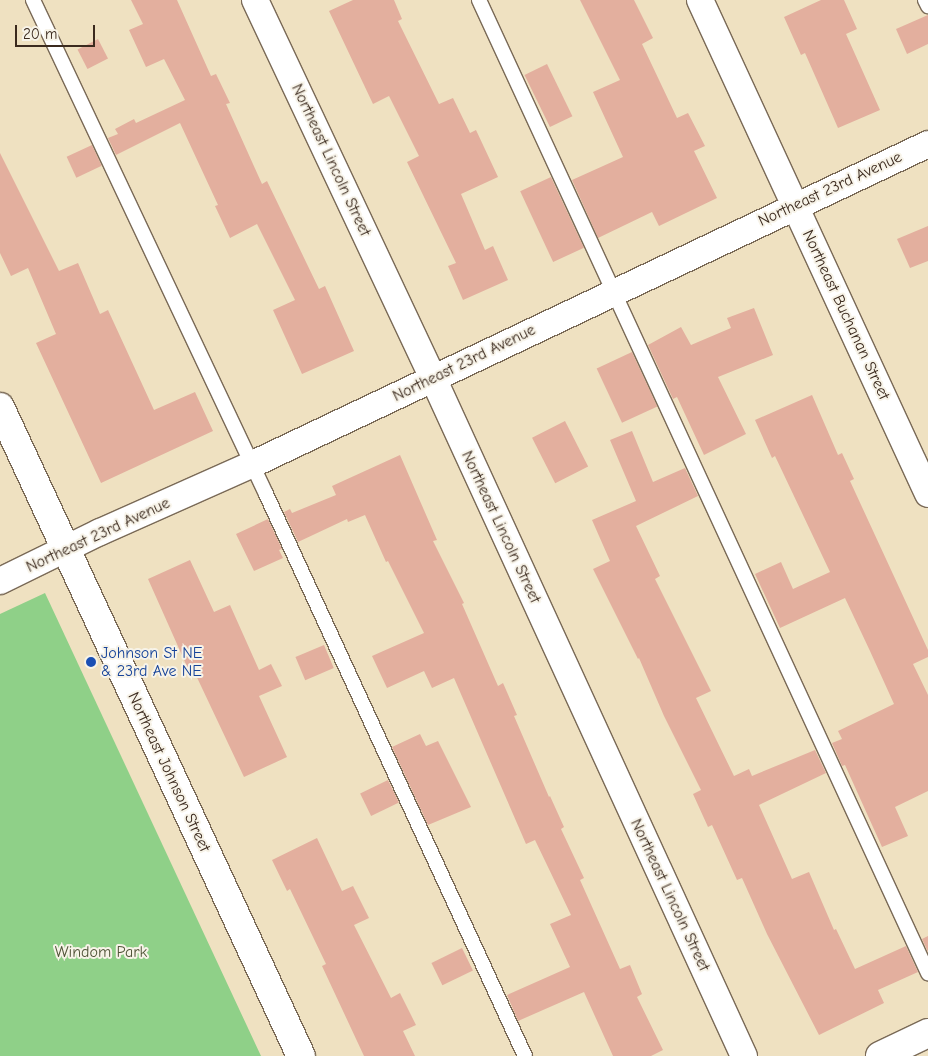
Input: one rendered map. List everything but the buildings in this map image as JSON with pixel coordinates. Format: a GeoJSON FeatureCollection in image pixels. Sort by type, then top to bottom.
{"type":"FeatureCollection","features":[{"type":"Feature","properties":{"kind":"main road","name":"Northeast Johnson Street"},"geometry":{"type":"LineString","coordinates":[[0,407],[301,1056]]}},
{"type":"Feature","properties":{"kind":"main road"},"geometry":{"type":"LineString","coordinates":[[880,1056],[928,1033]]}},
{"type":"Feature","properties":{"kind":"street","name":"Northeast Lincoln Street"},"geometry":{"type":"LineString","coordinates":[[255,0],[433,378],[744,1056]]}},
{"type":"Feature","properties":{"kind":"street","name":"Northeast Buchanan Street"},"geometry":{"type":"LineString","coordinates":[[700,0],[928,494]]}},
{"type":"Feature","properties":{"kind":"street","name":"Northeast 23rd Avenue"},"geometry":{"type":"LineString","coordinates":[[0,581],[65,548],[253,464],[928,144]]}},
{"type":"Feature","properties":{"kind":"lane"},"geometry":{"type":"LineString","coordinates":[[33,0],[253,464],[524,1056]]}},
{"type":"Feature","properties":{"kind":"lane"},"geometry":{"type":"LineString","coordinates":[[479,0],[615,291],[928,973]]}},
{"type":"Feature","properties":{"kind":"lane"},"geometry":{"type":"LineString","coordinates":[[925,0],[928,6]]}},
{"type":"Feature","properties":{"kind":"green space","name":"Windom Park"},"geometry":{"type":"Polygon","coordinates":[[[45,593],[261,1056],[0,1056],[0,614],[45,593]]]}},
{"type":"Feature","properties":{"kind":"place","name":"Johnson St NE & 23rd Ave NE"},"geometry":{"type":"Point","coordinates":[91,662]}}]}
